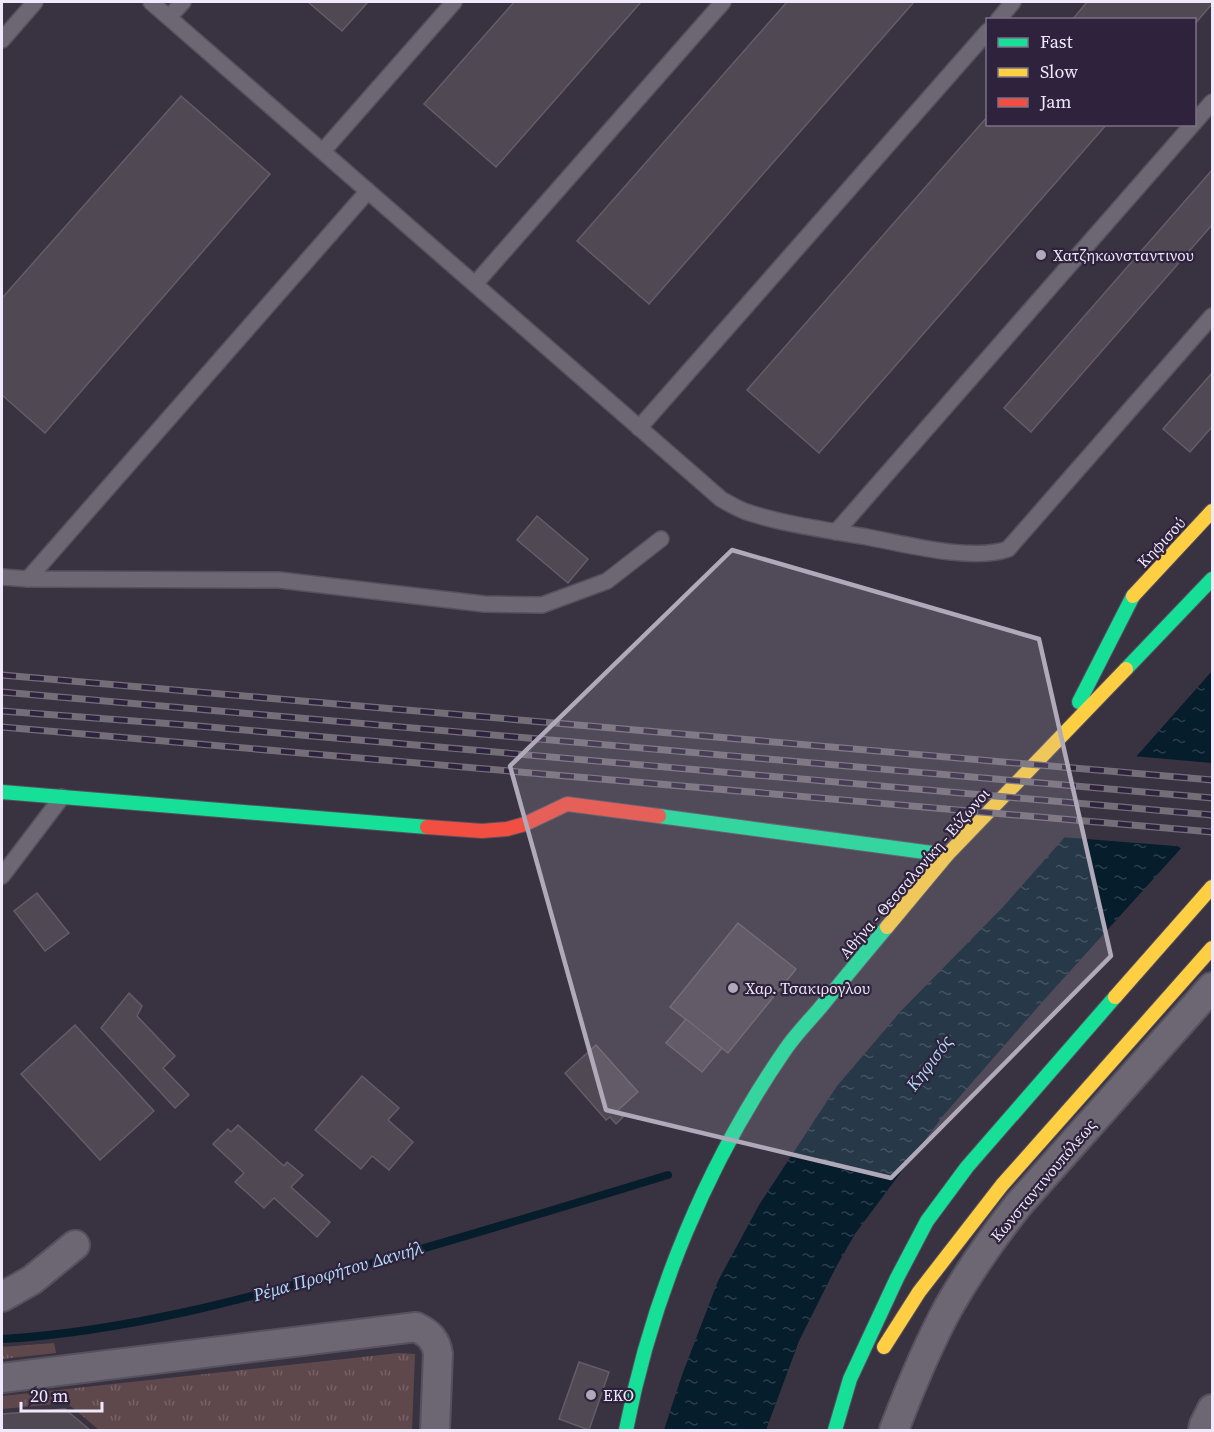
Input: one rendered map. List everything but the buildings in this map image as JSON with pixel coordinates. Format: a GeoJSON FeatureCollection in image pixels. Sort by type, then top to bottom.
{"type":"FeatureCollection","features":[{"type":"Feature","properties":{"kind":"main road","name":"Κηφισού"},"geometry":{"type":"LineString","coordinates":[[1065,731],[1133,596],[1212,511]]}},
{"type":"Feature","properties":{"kind":"main road","name":"Αθήνα - Θεσσαλονίκη - Εύζωνοι"},"geometry":{"type":"LineString","coordinates":[[627,1431],[634,1389],[654,1320],[711,1177],[741,1116],[786,1048],[947,855],[1212,579]]}},
{"type":"Feature","properties":{"kind":"main road"},"geometry":{"type":"LineString","coordinates":[[2,792],[482,831],[507,829],[525,824],[567,804],[947,855]]}},
{"type":"Feature","properties":{"kind":"main road"},"geometry":{"type":"LineString","coordinates":[[835,1431],[850,1379],[897,1278],[927,1221],[967,1167],[1212,887]]}},
{"type":"Feature","properties":{"kind":"main road"},"geometry":{"type":"LineString","coordinates":[[850,1379],[881,1353],[919,1292],[1002,1185],[1212,948]]}},
{"type":"Feature","properties":{"kind":"street","name":"Κωνσταντινουπόλεως"},"geometry":{"type":"LineString","coordinates":[[894,1431],[915,1376],[938,1328],[970,1272],[991,1241],[1019,1204],[1212,987]]}},
{"type":"Feature","properties":{"kind":"street"},"geometry":{"type":"LineString","coordinates":[[2,1297],[32,1280],[75,1245]]}},
{"type":"Feature","properties":{"kind":"street"},"geometry":{"type":"LineString","coordinates":[[2,1378],[416,1327],[432,1337],[437,1346],[435,1431]]}},
{"type":"Feature","properties":{"kind":"lane"},"geometry":{"type":"LineString","coordinates":[[2,40],[35,2]]}},
{"type":"Feature","properties":{"kind":"lane"},"geometry":{"type":"LineString","coordinates":[[151,2],[721,499],[762,517],[962,553],[983,554],[1008,549],[1212,316]]}},
{"type":"Feature","properties":{"kind":"lane"},"geometry":{"type":"LineString","coordinates":[[169,17],[183,2]]}},
{"type":"Feature","properties":{"kind":"lane"},"geometry":{"type":"LineString","coordinates":[[323,151],[454,2]]}},
{"type":"Feature","properties":{"kind":"lane"},"geometry":{"type":"LineString","coordinates":[[475,284],[723,2]]}},
{"type":"Feature","properties":{"kind":"lane"},"geometry":{"type":"LineString","coordinates":[[1000,18],[1013,2]]}},
{"type":"Feature","properties":{"kind":"lane"},"geometry":{"type":"LineString","coordinates":[[639,428],[986,32]]}},
{"type":"Feature","properties":{"kind":"lane"},"geometry":{"type":"LineString","coordinates":[[1196,122],[1212,102]]}},
{"type":"Feature","properties":{"kind":"lane"},"geometry":{"type":"LineString","coordinates":[[836,532],[1192,126]]}},
{"type":"Feature","properties":{"kind":"lane"},"geometry":{"type":"LineString","coordinates":[[28,579],[368,191]]}},
{"type":"Feature","properties":{"kind":"lane"},"geometry":{"type":"LineString","coordinates":[[2,577],[279,580],[484,604],[542,605],[607,581],[661,539]]}},
{"type":"Feature","properties":{"kind":"lane"},"geometry":{"type":"LineString","coordinates":[[2,876],[62,797]]}},
{"type":"Feature","properties":{"kind":"highlighted area"},"geometry":{"type":"Polygon","coordinates":[[[732,550],[1039,639],[1111,956],[891,1178],[606,1110],[510,766],[732,550]]]}},
{"type":"Feature","properties":{"kind":"green space"},"geometry":{"type":"Polygon","coordinates":[[[54,1343],[56,1353],[2,1359],[2,1347],[54,1343]]]}},
{"type":"Feature","properties":{"kind":"green space"},"geometry":{"type":"Polygon","coordinates":[[[399,1353],[415,1354],[412,1430],[99,1430],[67,1403],[2,1409],[2,1396],[399,1353]]]}},
{"type":"Feature","properties":{"kind":"water","name":"Κηφισός"},"geometry":{"type":"Polygon","coordinates":[[[1212,671],[1212,814],[942,1117],[855,1234],[799,1341],[766,1430],[664,1430],[682,1375],[718,1281],[759,1205],[837,1086],[901,1011],[1002,908],[1212,671]]]}},
{"type":"Feature","properties":{"kind":"pier"},"geometry":{"type":"Polygon","coordinates":[[[1133,756],[1212,763],[1212,819],[1187,847],[1061,837],[1133,756]]]}},
{"type":"Feature","properties":{"kind":"waterway","name":"Ρέμα Προφήτου Δανιήλ"},"geometry":{"type":"LineString","coordinates":[[2,1339],[139,1322],[229,1302],[401,1255],[668,1175]]}},
{"type":"Feature","properties":{"kind":"railway"},"geometry":{"type":"LineString","coordinates":[[2,675],[1212,780]]}},
{"type":"Feature","properties":{"kind":"railway"},"geometry":{"type":"LineString","coordinates":[[2,692],[1212,798]]}},
{"type":"Feature","properties":{"kind":"railway"},"geometry":{"type":"LineString","coordinates":[[2,711],[187,725],[1212,815]]}},
{"type":"Feature","properties":{"kind":"railway"},"geometry":{"type":"LineString","coordinates":[[2,727],[1212,832]]}},
{"type":"Feature","properties":{"kind":"traffic: fast"},"geometry":{"type":"LineString","coordinates":[[1126,669],[1212,579]]}},
{"type":"Feature","properties":{"kind":"traffic: fast"},"geometry":{"type":"LineString","coordinates":[[1079,702],[1133,596]]}},
{"type":"Feature","properties":{"kind":"traffic: fast"},"geometry":{"type":"LineString","coordinates":[[2,792],[427,827]]}},
{"type":"Feature","properties":{"kind":"traffic: fast"},"geometry":{"type":"LineString","coordinates":[[659,816],[947,855]]}},
{"type":"Feature","properties":{"kind":"traffic: fast"},"geometry":{"type":"LineString","coordinates":[[626,1430],[637,1380],[667,1281],[707,1185],[731,1138],[789,1044],[887,927]]}},
{"type":"Feature","properties":{"kind":"traffic: fast"},"geometry":{"type":"LineString","coordinates":[[835,1430],[850,1379],[897,1278],[927,1221],[967,1167],[1115,997]]}},
{"type":"Feature","properties":{"kind":"traffic: slow"},"geometry":{"type":"LineString","coordinates":[[1133,596],[1212,511]]}},
{"type":"Feature","properties":{"kind":"traffic: slow"},"geometry":{"type":"LineString","coordinates":[[887,927],[947,855],[1126,669]]}},
{"type":"Feature","properties":{"kind":"traffic: slow"},"geometry":{"type":"LineString","coordinates":[[1115,997],[1212,887]]}},
{"type":"Feature","properties":{"kind":"traffic: slow"},"geometry":{"type":"LineString","coordinates":[[884,1347],[919,1292],[1002,1185],[1212,948]]}},
{"type":"Feature","properties":{"kind":"traffic: jam"},"geometry":{"type":"LineString","coordinates":[[427,827],[482,831],[507,829],[525,824],[567,804],[659,816]]}},
{"type":"Feature","properties":{"kind":"place","name":"Χατζηκωνσταντινου"},"geometry":{"type":"Point","coordinates":[1041,255]}},
{"type":"Feature","properties":{"kind":"place","name":"Χαρ. Τσακιρογλου"},"geometry":{"type":"Point","coordinates":[733,988]}},
{"type":"Feature","properties":{"kind":"place","name":"EKO"},"geometry":{"type":"Point","coordinates":[591,1395]}}]}
